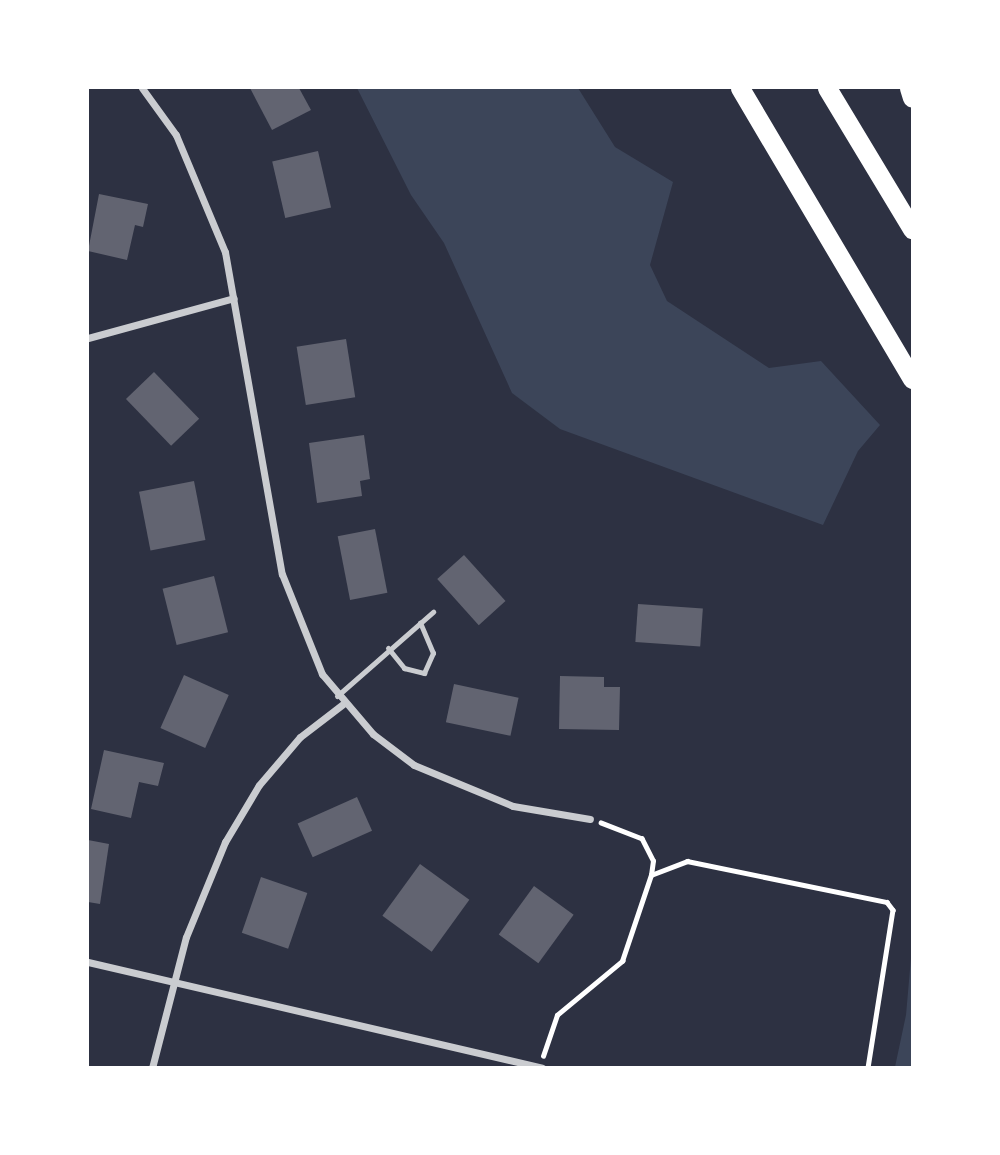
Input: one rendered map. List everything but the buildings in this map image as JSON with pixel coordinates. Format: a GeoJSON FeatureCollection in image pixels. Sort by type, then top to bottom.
{"type":"FeatureCollection","features":[{"type":"Feature","properties":{"kind":"highway"},"geometry":{"type":"LineString","coordinates":[[740,88],[912,379]]}},
{"type":"Feature","properties":{"kind":"highway"},"geometry":{"type":"LineString","coordinates":[[827,88],[912,229]]}},
{"type":"Feature","properties":{"kind":"highway"},"geometry":{"type":"LineString","coordinates":[[909,88],[912,98]]}},
{"type":"Feature","properties":{"kind":"street"},"geometry":{"type":"LineString","coordinates":[[142,88],[176,135],[208,203],[234,298],[282,574],[309,648],[337,696],[414,765],[454,784],[513,806],[590,819]]}},
{"type":"Feature","properties":{"kind":"street"},"geometry":{"type":"LineString","coordinates":[[88,338],[234,298]]}},
{"type":"Feature","properties":{"kind":"street"},"geometry":{"type":"LineString","coordinates":[[152,1068],[204,885],[258,785],[300,737],[343,704]]}},
{"type":"Feature","properties":{"kind":"street"},"geometry":{"type":"LineString","coordinates":[[88,962],[176,980],[541,1067]]}},
{"type":"Feature","properties":{"kind":"lane"},"geometry":{"type":"LineString","coordinates":[[337,696],[388,648],[433,612]]}},
{"type":"Feature","properties":{"kind":"lane"},"geometry":{"type":"LineString","coordinates":[[388,648],[404,668],[424,673],[433,653],[420,623]]}},
{"type":"Feature","properties":{"kind":"path"},"geometry":{"type":"LineString","coordinates":[[541,1067],[557,1015],[622,961],[651,875],[642,839],[590,819]]}},
{"type":"Feature","properties":{"kind":"path"},"geometry":{"type":"LineString","coordinates":[[651,875],[687,861],[887,901],[893,910],[868,1068]]}},
{"type":"Feature","properties":{"kind":"shaded area"},"geometry":{"type":"Polygon","coordinates":[[[357,88],[578,88],[615,147],[673,182],[650,265],[667,301],[769,368],[821,361],[880,425],[858,451],[823,525],[560,429],[512,393],[444,243],[411,195],[357,88]]]}},
{"type":"Feature","properties":{"kind":"shaded area"},"geometry":{"type":"Polygon","coordinates":[[[912,946],[912,1067],[895,1067],[906,1015],[912,946]]]}}]}
